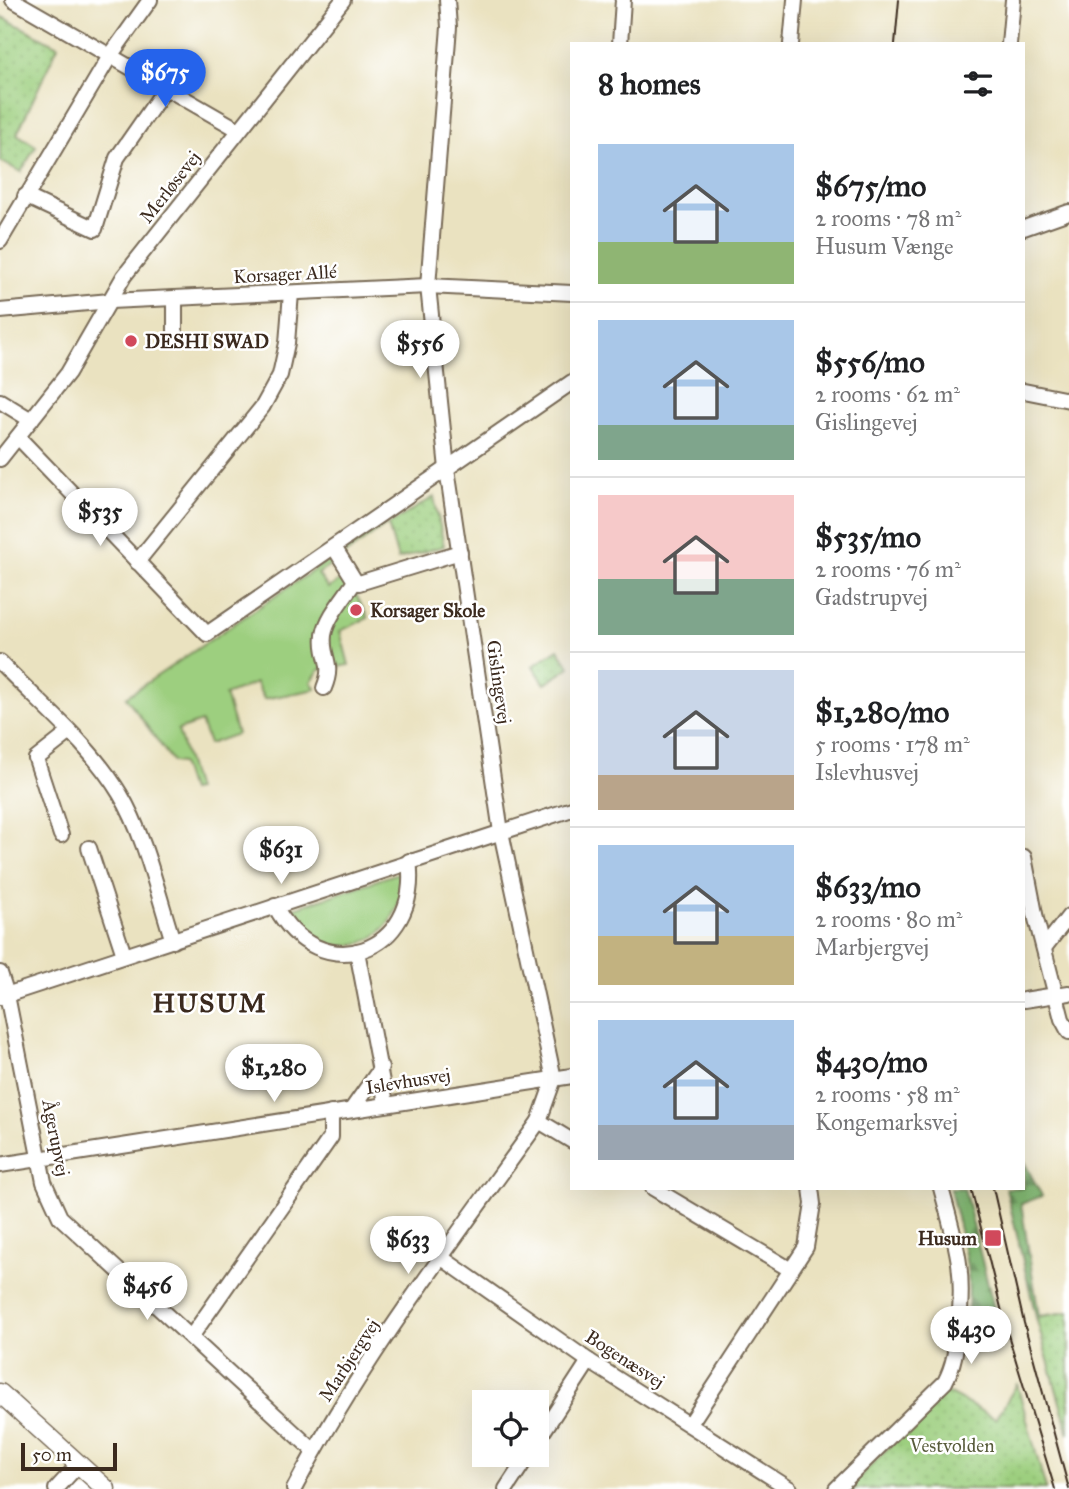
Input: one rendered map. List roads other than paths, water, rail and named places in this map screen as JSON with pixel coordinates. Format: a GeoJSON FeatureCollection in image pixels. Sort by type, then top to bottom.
{"type":"FeatureCollection","features":[{"type":"Feature","properties":{"kind":"main road"},"geometry":{"type":"LineString","coordinates":[[0,1393],[106,1489]]}},
{"type":"Feature","properties":{"kind":"street"},"geometry":{"type":"LineString","coordinates":[[13,0],[239,130]]}},
{"type":"Feature","properties":{"kind":"street"},"geometry":{"type":"LineString","coordinates":[[0,241],[110,56],[150,0]]}},
{"type":"Feature","properties":{"kind":"street","name":"Merløsevej"},"geometry":{"type":"LineString","coordinates":[[0,459],[68,373],[124,276],[343,0]]}},
{"type":"Feature","properties":{"kind":"street","name":"Gislingevej"},"geometry":{"type":"LineString","coordinates":[[447,0],[449,27],[428,286],[447,469],[501,832],[554,1079]]}},
{"type":"Feature","properties":{"kind":"street"},"geometry":{"type":"LineString","coordinates":[[620,42],[624,0]]}},
{"type":"Feature","properties":{"kind":"street"},"geometry":{"type":"LineString","coordinates":[[791,42],[794,0]]}},
{"type":"Feature","properties":{"kind":"street"},"geometry":{"type":"LineString","coordinates":[[1009,42],[1013,0]]}},
{"type":"Feature","properties":{"kind":"street"},"geometry":{"type":"LineString","coordinates":[[25,196],[95,229],[117,158],[165,89]]}},
{"type":"Feature","properties":{"kind":"street"},"geometry":{"type":"LineString","coordinates":[[1025,228],[1069,212]]}},
{"type":"Feature","properties":{"kind":"street","name":"Korsager Allé"},"geometry":{"type":"LineString","coordinates":[[0,311],[110,301],[428,286],[570,293]]}},
{"type":"Feature","properties":{"kind":"street"},"geometry":{"type":"LineString","coordinates":[[137,562],[264,406],[280,375],[287,343],[291,293]]}},
{"type":"Feature","properties":{"kind":"street"},"geometry":{"type":"LineString","coordinates":[[175,298],[175,338]]}},
{"type":"Feature","properties":{"kind":"street"},"geometry":{"type":"LineString","coordinates":[[18,437],[207,634],[570,383]]}},
{"type":"Feature","properties":{"kind":"street"},"geometry":{"type":"LineString","coordinates":[[1025,391],[1069,400]]}},
{"type":"Feature","properties":{"kind":"street"},"geometry":{"type":"LineString","coordinates":[[0,401],[31,420]]}},
{"type":"Feature","properties":{"kind":"street"},"geometry":{"type":"LineString","coordinates":[[334,547],[355,582]]}},
{"type":"Feature","properties":{"kind":"street"},"geometry":{"type":"LineString","coordinates":[[355,582],[460,552]]}},
{"type":"Feature","properties":{"kind":"street"},"geometry":{"type":"LineString","coordinates":[[324,688],[331,672],[324,631],[355,582]]}},
{"type":"Feature","properties":{"kind":"street"},"geometry":{"type":"LineString","coordinates":[[0,662],[106,773],[121,795],[132,817],[173,941]]}},
{"type":"Feature","properties":{"kind":"street"},"geometry":{"type":"LineString","coordinates":[[61,835],[36,759],[69,733]]}},
{"type":"Feature","properties":{"kind":"street"},"geometry":{"type":"LineString","coordinates":[[4,996],[570,810]]}},
{"type":"Feature","properties":{"kind":"street"},"geometry":{"type":"LineString","coordinates":[[89,848],[124,955]]}},
{"type":"Feature","properties":{"kind":"street"},"geometry":{"type":"LineString","coordinates":[[275,906],[284,924],[299,938],[317,948],[336,953],[357,951],[379,943],[396,927],[408,907],[412,884],[409,861]]}},
{"type":"Feature","properties":{"kind":"street"},"geometry":{"type":"LineString","coordinates":[[1025,862],[1044,948],[1063,994],[1062,1019],[1069,1032]]}},
{"type":"Feature","properties":{"kind":"street"},"geometry":{"type":"LineString","coordinates":[[1044,948],[1069,916]]}},
{"type":"Feature","properties":{"kind":"street"},"geometry":{"type":"LineString","coordinates":[[357,951],[386,1103]]}},
{"type":"Feature","properties":{"kind":"street","name":"Ågerupvej"},"geometry":{"type":"LineString","coordinates":[[0,973],[44,1182],[51,1201],[67,1224],[314,1451]]}},
{"type":"Feature","properties":{"kind":"street"},"geometry":{"type":"LineString","coordinates":[[1025,1000],[1063,994]]}},
{"type":"Feature","properties":{"kind":"street"},"geometry":{"type":"LineString","coordinates":[[352,1109],[381,1068]]}},
{"type":"Feature","properties":{"kind":"street","name":"Islevhusvej"},"geometry":{"type":"LineString","coordinates":[[0,1165],[570,1076]]}},
{"type":"Feature","properties":{"kind":"street","name":"Marbjergvej"},"geometry":{"type":"LineString","coordinates":[[294,1489],[314,1451],[442,1258],[539,1121],[554,1079]]}},
{"type":"Feature","properties":{"kind":"street"},"geometry":{"type":"LineString","coordinates":[[191,1337],[331,1137],[331,1113]]}},
{"type":"Feature","properties":{"kind":"street"},"geometry":{"type":"LineString","coordinates":[[539,1121],[570,1140]]}},
{"type":"Feature","properties":{"kind":"street"},"geometry":{"type":"LineString","coordinates":[[656,1190],[791,1270]]}},
{"type":"Feature","properties":{"kind":"street"},"geometry":{"type":"LineString","coordinates":[[690,1424],[807,1247],[813,1204],[811,1190]]}},
{"type":"Feature","properties":{"kind":"street"},"geometry":{"type":"LineString","coordinates":[[836,1489],[945,1382],[954,1366],[964,1290],[961,1264],[942,1190]]}},
{"type":"Feature","properties":{"kind":"street","name":"Bogenæsvej"},"geometry":{"type":"LineString","coordinates":[[442,1258],[589,1361],[790,1489]]}},
{"type":"Feature","properties":{"kind":"street"},"geometry":{"type":"LineString","coordinates":[[549,1423],[589,1361]]}},
{"type":"Feature","properties":{"kind":"street"},"geometry":{"type":"LineString","coordinates":[[55,1489],[78,1465]]}},
{"type":"Feature","properties":{"kind":"street"},"geometry":{"type":"LineString","coordinates":[[506,1489],[520,1467]]}},
{"type":"Feature","properties":{"kind":"tram line"},"geometry":{"type":"LineString","coordinates":[[895,42],[899,0]]}},
{"type":"Feature","properties":{"kind":"tram line"},"geometry":{"type":"LineString","coordinates":[[972,1190],[1006,1328],[1055,1489]]}},
{"type":"Feature","properties":{"kind":"tram line"},"geometry":{"type":"LineString","coordinates":[[993,1190],[1024,1323],[1069,1489]]}},
{"type":"Feature","properties":{"kind":"place","name":"DESHI SWAD"},"geometry":{"type":"Point","coordinates":[131,341]}},
{"type":"Feature","properties":{"kind":"place","name":"Korsager Skole"},"geometry":{"type":"Point","coordinates":[356,610]}},
{"type":"Feature","properties":{"kind":"place","name":"Husum"},"geometry":{"type":"Point","coordinates":[993,1238]}},
{"type":"Feature","properties":{"kind":"district","name":"HUSUM"},"geometry":{"type":"Point","coordinates":[210,1003]}},
{"type":"Feature","properties":{"kind":"park label","name":"Vestvolden"},"geometry":{"type":"Point","coordinates":[952,1445]}}]}
